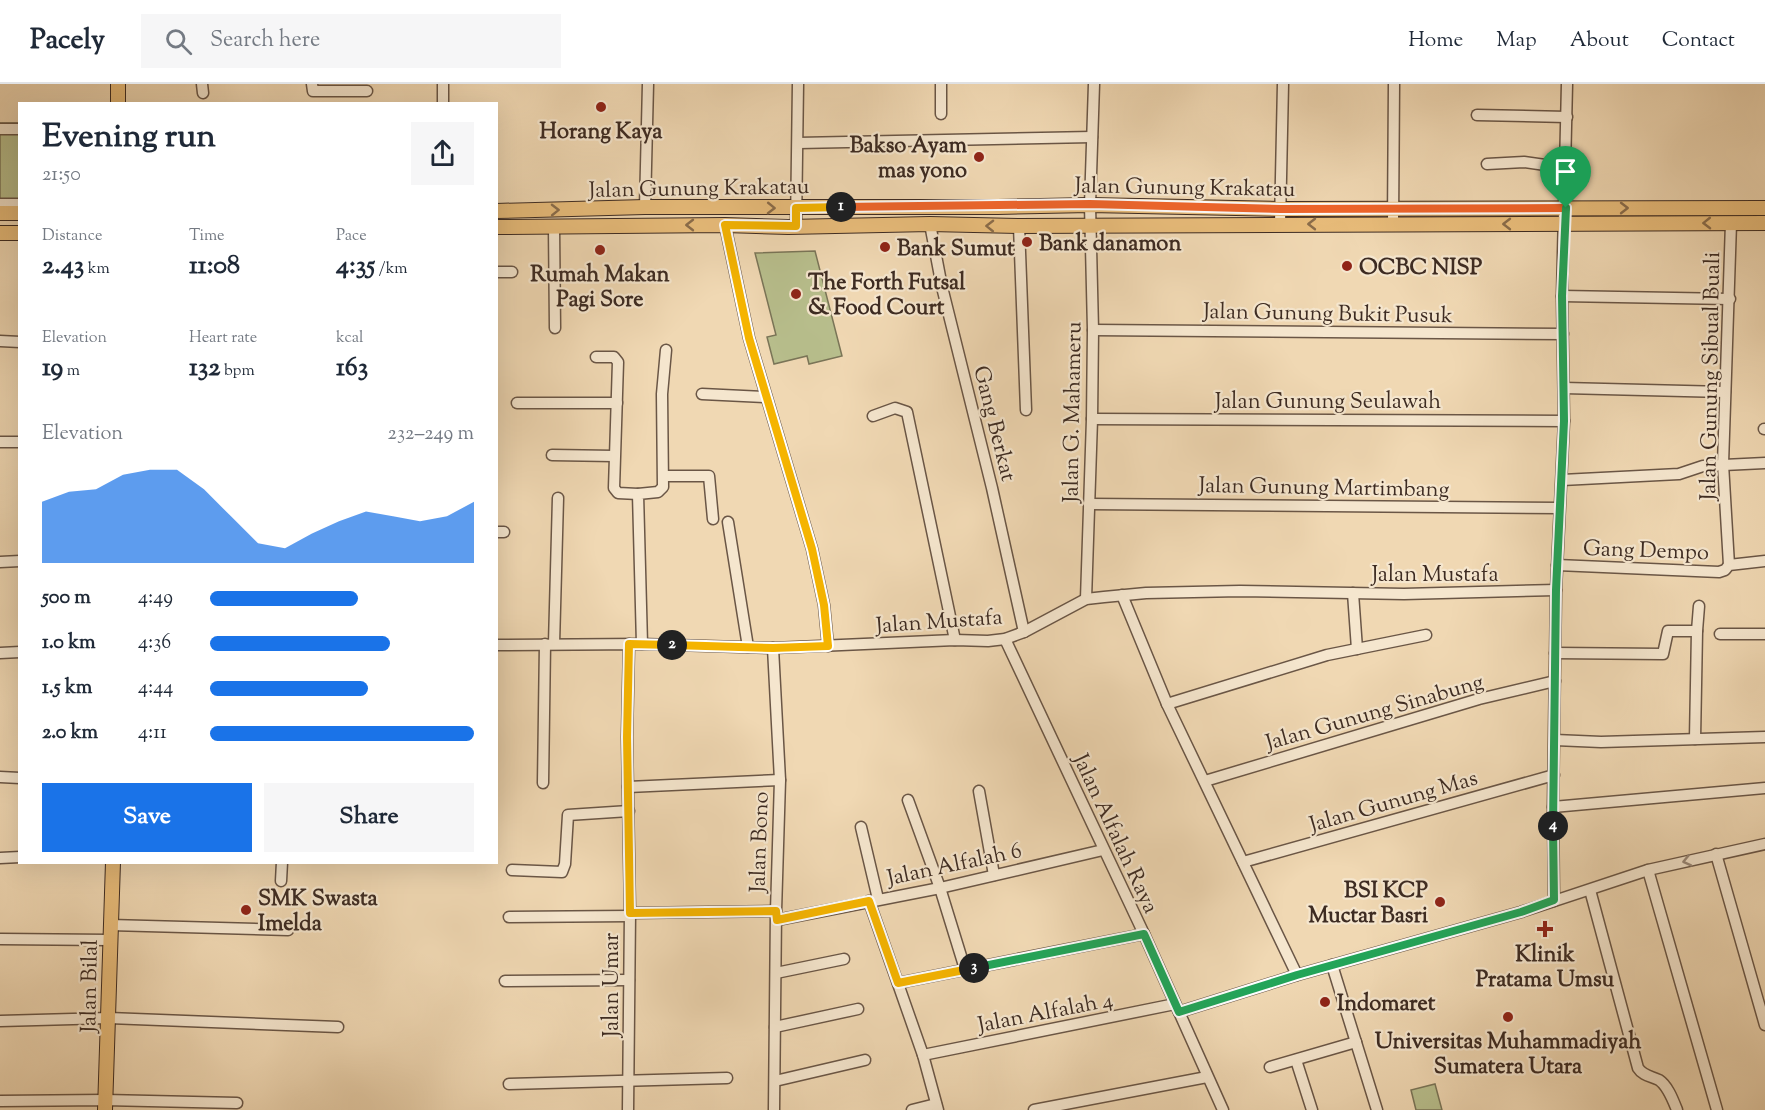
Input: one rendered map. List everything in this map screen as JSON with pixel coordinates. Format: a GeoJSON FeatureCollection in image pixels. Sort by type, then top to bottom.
{"type":"FeatureCollection","features":[{"type":"Feature","properties":{"kind":"main road"},"geometry":{"type":"LineString","coordinates":[[118,84],[118,102]]}},
{"type":"Feature","properties":{"kind":"main road","name":"Jalan Gunung Krakatau"},"geometry":{"type":"LineString","coordinates":[[498,211],[645,207],[796,208],[1090,204],[1281,209],[1565,224],[1765,223]]}},
{"type":"Feature","properties":{"kind":"main road","name":"Jalan Gunung Krakatau"},"geometry":{"type":"LineString","coordinates":[[498,227],[1280,224],[1566,208],[1765,208]]}},
{"type":"Feature","properties":{"kind":"main road"},"geometry":{"type":"LineString","coordinates":[[0,213],[18,213]]}},
{"type":"Feature","properties":{"kind":"main road"},"geometry":{"type":"LineString","coordinates":[[0,233],[18,233]]}},
{"type":"Feature","properties":{"kind":"main road","name":"Jalan Bilal"},"geometry":{"type":"LineString","coordinates":[[105,1105],[112,864]]}},
{"type":"Feature","properties":{"kind":"street"},"geometry":{"type":"LineString","coordinates":[[312,84],[313,91],[367,88]]}},
{"type":"Feature","properties":{"kind":"street"},"geometry":{"type":"LineString","coordinates":[[443,84],[443,102]]}},
{"type":"Feature","properties":{"kind":"street"},"geometry":{"type":"LineString","coordinates":[[645,207],[648,84]]}},
{"type":"Feature","properties":{"kind":"street"},"geometry":{"type":"LineString","coordinates":[[796,226],[798,84]]}},
{"type":"Feature","properties":{"kind":"street"},"geometry":{"type":"LineString","coordinates":[[940,114],[941,84]]}},
{"type":"Feature","properties":{"kind":"street","name":"Jalan G. Mahameru"},"geometry":{"type":"LineString","coordinates":[[1086,599],[1092,419],[1093,330],[1090,204],[1094,84]]}},
{"type":"Feature","properties":{"kind":"street"},"geometry":{"type":"LineString","coordinates":[[1280,224],[1283,84]]}},
{"type":"Feature","properties":{"kind":"street"},"geometry":{"type":"LineString","coordinates":[[1393,216],[1394,84]]}},
{"type":"Feature","properties":{"kind":"street"},"geometry":{"type":"LineString","coordinates":[[1554,900],[1556,590],[1564,421],[1562,296],[1566,208],[1567,84]]}},
{"type":"Feature","properties":{"kind":"street"},"geometry":{"type":"LineString","coordinates":[[1477,115],[1567,117]]}},
{"type":"Feature","properties":{"kind":"street"},"geometry":{"type":"LineString","coordinates":[[0,129],[18,129]]}},
{"type":"Feature","properties":{"kind":"street"},"geometry":{"type":"LineString","coordinates":[[798,143],[1092,137]]}},
{"type":"Feature","properties":{"kind":"street"},"geometry":{"type":"LineString","coordinates":[[1487,164],[1524,162],[1566,168]]}},
{"type":"Feature","properties":{"kind":"street"},"geometry":{"type":"LineString","coordinates":[[0,204],[18,204]]}},
{"type":"Feature","properties":{"kind":"street","name":"Jalan Gunung Sibual Buali"},"geometry":{"type":"LineString","coordinates":[[1729,565],[1723,464],[1731,223]]}},
{"type":"Feature","properties":{"kind":"street","name":"Gang Berkat"},"geometry":{"type":"LineString","coordinates":[[930,224],[942,287],[992,488],[1024,632]]}},
{"type":"Feature","properties":{"kind":"street"},"geometry":{"type":"LineString","coordinates":[[725,225],[749,338],[812,549],[824,605],[828,646]]}},
{"type":"Feature","properties":{"kind":"street"},"geometry":{"type":"LineString","coordinates":[[1019,226],[1026,410]]}},
{"type":"Feature","properties":{"kind":"street"},"geometry":{"type":"LineString","coordinates":[[554,227],[555,328]]}},
{"type":"Feature","properties":{"kind":"street"},"geometry":{"type":"LineString","coordinates":[[498,272],[512,272]]}},
{"type":"Feature","properties":{"kind":"street"},"geometry":{"type":"LineString","coordinates":[[1562,296],[1730,299]]}},
{"type":"Feature","properties":{"kind":"street","name":"Jalan Gunung Bukit Pusuk"},"geometry":{"type":"LineString","coordinates":[[1093,330],[1563,334]]}},
{"type":"Feature","properties":{"kind":"street"},"geometry":{"type":"LineString","coordinates":[[0,341],[18,342]]}},
{"type":"Feature","properties":{"kind":"street"},"geometry":{"type":"LineString","coordinates":[[596,357],[611,357],[618,360],[613,485],[615,491],[638,494],[661,491],[664,476],[662,394],[666,350]]}},
{"type":"Feature","properties":{"kind":"street"},"geometry":{"type":"LineString","coordinates":[[1564,388],[1725,392]]}},
{"type":"Feature","properties":{"kind":"street"},"geometry":{"type":"LineString","coordinates":[[702,394],[766,397]]}},
{"type":"Feature","properties":{"kind":"street"},"geometry":{"type":"LineString","coordinates":[[517,404],[616,403]]}},
{"type":"Feature","properties":{"kind":"street"},"geometry":{"type":"LineString","coordinates":[[873,416],[895,408],[907,412],[955,640]]}},
{"type":"Feature","properties":{"kind":"street","name":"Jalan Gunung Seulawah"},"geometry":{"type":"LineString","coordinates":[[1092,419],[1564,421]]}},
{"type":"Feature","properties":{"kind":"street"},"geometry":{"type":"LineString","coordinates":[[0,442],[18,442]]}},
{"type":"Feature","properties":{"kind":"street"},"geometry":{"type":"LineString","coordinates":[[552,455],[614,456]]}},
{"type":"Feature","properties":{"kind":"street"},"geometry":{"type":"LineString","coordinates":[[1562,480],[1678,474],[1703,466],[1765,463]]}},
{"type":"Feature","properties":{"kind":"street"},"geometry":{"type":"LineString","coordinates":[[664,476],[709,476],[713,519]]}},
{"type":"Feature","properties":{"kind":"street"},"geometry":{"type":"LineString","coordinates":[[638,494],[642,644]]}},
{"type":"Feature","properties":{"kind":"street"},"geometry":{"type":"LineString","coordinates":[[543,783],[558,498]]}},
{"type":"Feature","properties":{"kind":"street","name":"Jalan Gunung Martimbang"},"geometry":{"type":"LineString","coordinates":[[1089,504],[1559,508]]}},
{"type":"Feature","properties":{"kind":"street"},"geometry":{"type":"LineString","coordinates":[[728,522],[748,647]]}},
{"type":"Feature","properties":{"kind":"street"},"geometry":{"type":"LineString","coordinates":[[0,562],[18,561]]}},
{"type":"Feature","properties":{"kind":"street","name":"Gang Dempo"},"geometry":{"type":"LineString","coordinates":[[1557,565],[1719,572],[1725,570],[1729,565],[1765,561]]}},
{"type":"Feature","properties":{"kind":"street","name":"Jalan Mustafa"},"geometry":{"type":"LineString","coordinates":[[498,645],[642,644],[773,648],[955,640],[988,641],[1005,639],[1024,632],[1086,599],[1122,595],[1240,591],[1353,593],[1556,590]]}},
{"type":"Feature","properties":{"kind":"street"},"geometry":{"type":"LineString","coordinates":[[1353,593],[1357,649]]}},
{"type":"Feature","properties":{"kind":"street"},"geometry":{"type":"LineString","coordinates":[[1122,595],[1167,704],[1297,975]]}},
{"type":"Feature","properties":{"kind":"street"},"geometry":{"type":"LineString","coordinates":[[1695,739],[1699,606]]}},
{"type":"Feature","properties":{"kind":"street"},"geometry":{"type":"LineString","coordinates":[[1555,653],[1662,654],[1668,631],[1697,631]]}},
{"type":"Feature","properties":{"kind":"street"},"geometry":{"type":"LineString","coordinates":[[1720,634],[1765,634]]}},
{"type":"Feature","properties":{"kind":"street"},"geometry":{"type":"LineString","coordinates":[[1167,704],[1327,655],[1426,635]]}},
{"type":"Feature","properties":{"kind":"street","name":"Jalan Alfalah Raya"},"geometry":{"type":"LineString","coordinates":[[1005,639],[1144,934],[1223,1110]]}},
{"type":"Feature","properties":{"kind":"street","name":"Jalan Umar"},"geometry":{"type":"LineString","coordinates":[[628,1110],[629,644]]}},
{"type":"Feature","properties":{"kind":"street","name":"Jalan Bono"},"geometry":{"type":"LineString","coordinates":[[773,648],[780,780],[774,1110]]}},
{"type":"Feature","properties":{"kind":"street"},"geometry":{"type":"LineString","coordinates":[[0,653],[18,652]]}},
{"type":"Feature","properties":{"kind":"street","name":"Jalan Gunung Sinabung"},"geometry":{"type":"LineString","coordinates":[[1205,781],[1479,699],[1555,681]]}},
{"type":"Feature","properties":{"kind":"street"},"geometry":{"type":"LineString","coordinates":[[1554,740],[1601,742],[1765,737]]}},
{"type":"Feature","properties":{"kind":"street","name":"Jalan Gunung Mas"},"geometry":{"type":"LineString","coordinates":[[1243,862],[1554,774]]}},
{"type":"Feature","properties":{"kind":"street"},"geometry":{"type":"LineString","coordinates":[[0,777],[18,778]]}},
{"type":"Feature","properties":{"kind":"street"},"geometry":{"type":"LineString","coordinates":[[628,787],[780,780]]}},
{"type":"Feature","properties":{"kind":"street"},"geometry":{"type":"LineString","coordinates":[[1553,807],[1765,788]]}},
{"type":"Feature","properties":{"kind":"street"},"geometry":{"type":"LineString","coordinates":[[980,792],[994,875]]}},
{"type":"Feature","properties":{"kind":"street"},"geometry":{"type":"LineString","coordinates":[[908,800],[940,888],[965,969]]}},
{"type":"Feature","properties":{"kind":"street"},"geometry":{"type":"LineString","coordinates":[[512,870],[562,872],[565,864],[568,815],[629,811]]}},
{"type":"Feature","properties":{"kind":"street"},"geometry":{"type":"LineString","coordinates":[[861,827],[873,900],[938,1107],[912,1110]]}},
{"type":"Feature","properties":{"kind":"street","name":"Jalan Alfalah 4"},"geometry":{"type":"LineString","coordinates":[[923,1055],[1177,1008],[1590,890],[1648,870],[1765,844]]}},
{"type":"Feature","properties":{"kind":"street","name":"Jalan Alfalah 6"},"geometry":{"type":"LineString","coordinates":[[508,917],[630,914],[776,915],[940,888],[1103,850]]}},
{"type":"Feature","properties":{"kind":"street"},"geometry":{"type":"LineString","coordinates":[[1716,854],[1765,1025]]}},
{"type":"Feature","properties":{"kind":"street"},"geometry":{"type":"LineString","coordinates":[[0,858],[18,858]]}},
{"type":"Feature","properties":{"kind":"street"},"geometry":{"type":"LineString","coordinates":[[281,881],[282,864]]}},
{"type":"Feature","properties":{"kind":"street"},"geometry":{"type":"LineString","coordinates":[[1648,870],[1717,1110]]}},
{"type":"Feature","properties":{"kind":"street"},"geometry":{"type":"LineString","coordinates":[[1590,890],[1638,1068],[1641,1073],[1662,1082],[1668,1089],[1677,1110]]}},
{"type":"Feature","properties":{"kind":"street"},"geometry":{"type":"LineString","coordinates":[[110,925],[288,930]]}},
{"type":"Feature","properties":{"kind":"street"},"geometry":{"type":"LineString","coordinates":[[898,983],[1144,934]]}},
{"type":"Feature","properties":{"kind":"street"},"geometry":{"type":"LineString","coordinates":[[0,939],[110,939]]}},
{"type":"Feature","properties":{"kind":"street"},"geometry":{"type":"LineString","coordinates":[[776,973],[844,960]]}},
{"type":"Feature","properties":{"kind":"street"},"geometry":{"type":"LineString","coordinates":[[1332,965],[1377,1110]]}},
{"type":"Feature","properties":{"kind":"street"},"geometry":{"type":"LineString","coordinates":[[505,981],[629,980]]}},
{"type":"Feature","properties":{"kind":"street"},"geometry":{"type":"LineString","coordinates":[[776,1026],[858,1009]]}},
{"type":"Feature","properties":{"kind":"street"},"geometry":{"type":"LineString","coordinates":[[0,1021],[109,1018],[338,1027]]}},
{"type":"Feature","properties":{"kind":"street"},"geometry":{"type":"LineString","coordinates":[[1270,1067],[1356,1042]]}},
{"type":"Feature","properties":{"kind":"street"},"geometry":{"type":"LineString","coordinates":[[775,1081],[865,1060]]}},
{"type":"Feature","properties":{"kind":"street"},"geometry":{"type":"LineString","coordinates":[[1296,1060],[1312,1110]]}},
{"type":"Feature","properties":{"kind":"street"},"geometry":{"type":"LineString","coordinates":[[1034,1110],[1208,1077]]}},
{"type":"Feature","properties":{"kind":"street"},"geometry":{"type":"LineString","coordinates":[[509,1084],[727,1078]]}},
{"type":"Feature","properties":{"kind":"street"},"geometry":{"type":"LineString","coordinates":[[0,1101],[105,1105],[237,1103]]}},
{"type":"Feature","properties":{"kind":"green space"},"geometry":{"type":"Polygon","coordinates":[[[0,123],[18,123],[18,208],[0,208],[0,123]]]}},
{"type":"Feature","properties":{"kind":"green space","name":"The Forth Futsal & Food Court"},"geometry":{"type":"Polygon","coordinates":[[[815,251],[842,356],[809,364],[807,356],[774,364],[767,337],[776,335],[755,253],[815,251]]]}},
{"type":"Feature","properties":{"kind":"green space"},"geometry":{"type":"Polygon","coordinates":[[[1435,1084],[1442,1110],[1416,1110],[1411,1090],[1435,1084]]]}},
{"type":"Feature","properties":{"kind":"place","name":"Horang Kaya"},"geometry":{"type":"Point","coordinates":[601,107]}},
{"type":"Feature","properties":{"kind":"place","name":"Bakso Ayam mas yono"},"geometry":{"type":"Point","coordinates":[979,157]}},
{"type":"Feature","properties":{"kind":"place","name":"Bank danamon"},"geometry":{"type":"Point","coordinates":[1027,242]}},
{"type":"Feature","properties":{"kind":"place","name":"Bank Sumut"},"geometry":{"type":"Point","coordinates":[885,247]}},
{"type":"Feature","properties":{"kind":"place","name":"Rumah Makan Pagi Sore"},"geometry":{"type":"Point","coordinates":[600,250]}},
{"type":"Feature","properties":{"kind":"place","name":"OCBC NISP"},"geometry":{"type":"Point","coordinates":[1347,266]}},
{"type":"Feature","properties":{"kind":"place","name":"The Forth Futsal & Food Court"},"geometry":{"type":"Point","coordinates":[796,294]}},
{"type":"Feature","properties":{"kind":"place","name":"BSI KCP Muctar Basri"},"geometry":{"type":"Point","coordinates":[1440,902]}},
{"type":"Feature","properties":{"kind":"place","name":"SMK Swasta Imelda"},"geometry":{"type":"Point","coordinates":[246,910]}},
{"type":"Feature","properties":{"kind":"place","name":"Klinik Pratama Umsu"},"geometry":{"type":"Point","coordinates":[1545,929]}},
{"type":"Feature","properties":{"kind":"place","name":"Indomaret"},"geometry":{"type":"Point","coordinates":[1325,1002]}},
{"type":"Feature","properties":{"kind":"place","name":"Universitas Muhammadiyah Sumatera Utara"},"geometry":{"type":"Point","coordinates":[1508,1017]}},
{"type":"Feature","properties":{"kind":"route"},"geometry":{"type":"LineString","coordinates":[[1090,204],[1281,209],[1566,208],[1562,296],[1564,421],[1556,590],[1554,900],[1521,912],[1297,975],[1179,1012],[1144,934],[898,983],[869,901],[777,920],[776,911],[630,913],[627,737],[629,644],[773,648],[828,646],[819,576],[749,338],[725,225],[796,226],[796,208],[816,207],[998,207],[1090,204]]}}]}
